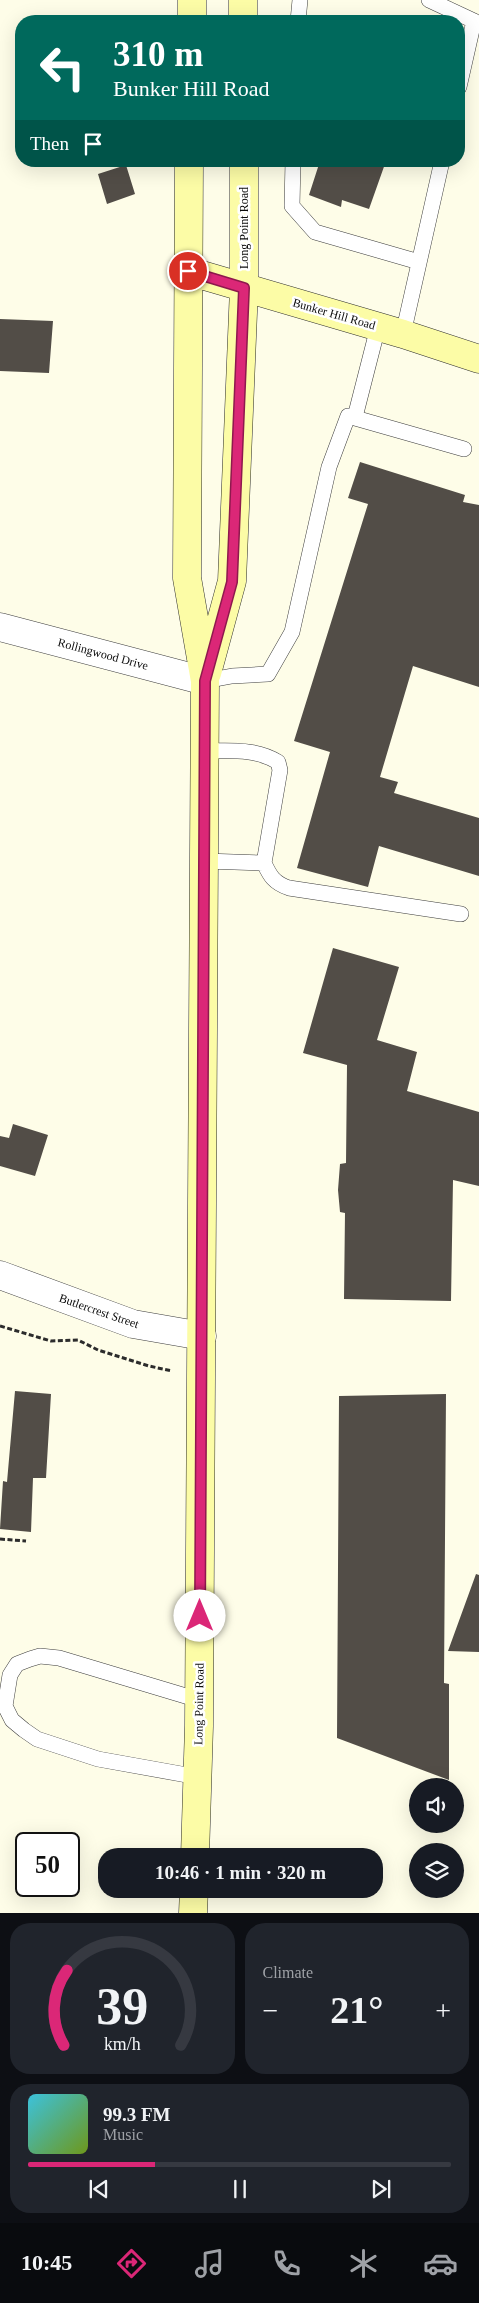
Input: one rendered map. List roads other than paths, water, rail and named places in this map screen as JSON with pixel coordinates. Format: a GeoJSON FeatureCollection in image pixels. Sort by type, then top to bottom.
{"type":"FeatureCollection","features":[{"type":"Feature","properties":{"kind":"main road"},"geometry":{"type":"LineString","coordinates":[[192,0],[192,15]]}},
{"type":"Feature","properties":{"kind":"main road"},"geometry":{"type":"LineString","coordinates":[[243,0],[243,15]]}},
{"type":"Feature","properties":{"kind":"main road","name":"Long Point Road"},"geometry":{"type":"LineString","coordinates":[[190,167],[187,578],[205,681],[202,1374],[198,1777],[195,1848]]}},
{"type":"Feature","properties":{"kind":"main road","name":"Long Point Road"},"geometry":{"type":"LineString","coordinates":[[205,681],[232,582],[244,288],[244,167]]}},
{"type":"Feature","properties":{"kind":"main road","name":"Bunker Hill Road"},"geometry":{"type":"LineString","coordinates":[[188,271],[479,359]]}},
{"type":"Feature","properties":{"kind":"main road"},"geometry":{"type":"LineString","coordinates":[[193,1913],[194,1898]]}},
{"type":"Feature","properties":{"kind":"street","name":"Rollingwood Drive"},"geometry":{"type":"LineString","coordinates":[[0,628],[205,681]]}},
{"type":"Feature","properties":{"kind":"street","name":"Butlercrest Street"},"geometry":{"type":"LineString","coordinates":[[0,1275],[133,1324],[202,1336]]}},
{"type":"Feature","properties":{"kind":"lane"},"geometry":{"type":"LineString","coordinates":[[299,15],[300,0]]}},
{"type":"Feature","properties":{"kind":"lane"},"geometry":{"type":"LineString","coordinates":[[429,0],[461,15]]}},
{"type":"Feature","properties":{"kind":"lane"},"geometry":{"type":"LineString","coordinates":[[465,17],[474,21],[465,60]]}},
{"type":"Feature","properties":{"kind":"lane"},"geometry":{"type":"LineString","coordinates":[[293,167],[292,206],[315,232],[419,262]]}},
{"type":"Feature","properties":{"kind":"lane"},"geometry":{"type":"LineString","coordinates":[[355,417],[419,262],[441,167]]}},
{"type":"Feature","properties":{"kind":"lane"},"geometry":{"type":"LineString","coordinates":[[205,681],[232,676],[268,674],[292,632],[329,467],[348,416],[464,449]]}},
{"type":"Feature","properties":{"kind":"lane"},"geometry":{"type":"LineString","coordinates":[[205,751],[248,751],[278,762],[280,770],[264,863],[270,877],[278,884],[289,888],[461,914]]}},
{"type":"Feature","properties":{"kind":"lane"},"geometry":{"type":"LineString","coordinates":[[205,861],[264,863]]}},
{"type":"Feature","properties":{"kind":"lane"},"geometry":{"type":"LineString","coordinates":[[198,1777],[98,1759],[37,1739],[12,1720],[5,1706],[10,1675],[17,1664],[40,1656],[59,1658],[199,1700]]}}]}
